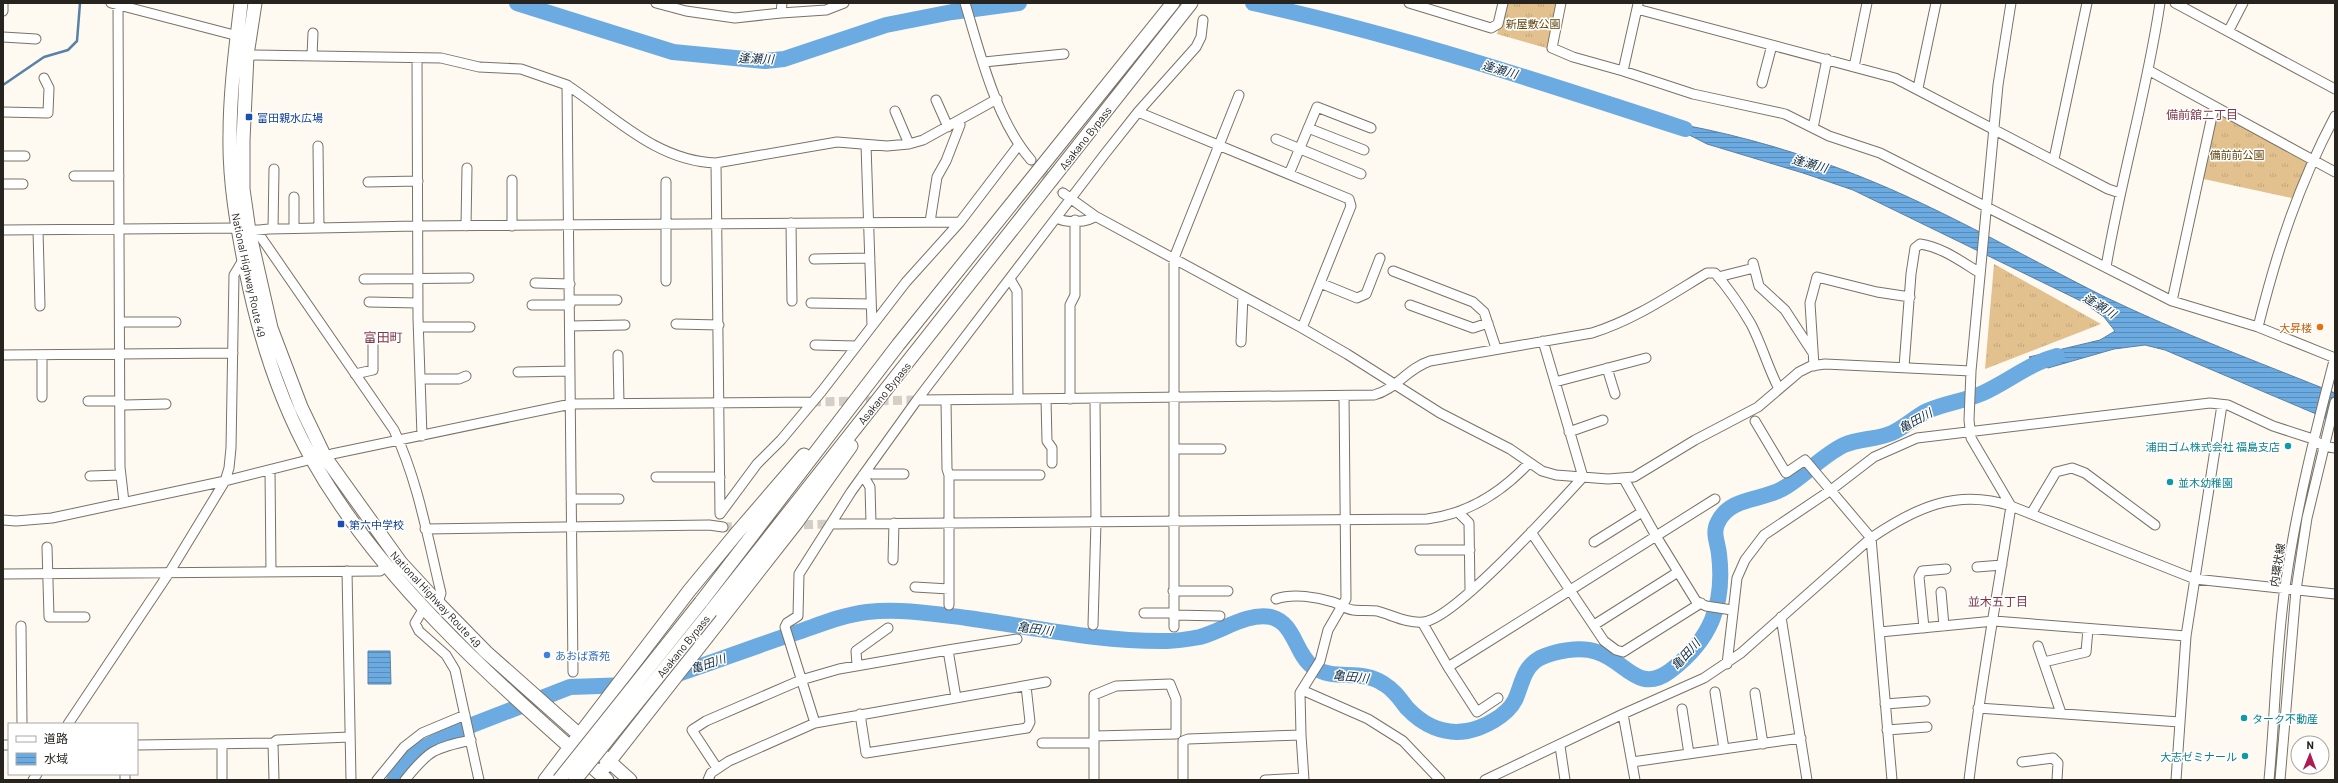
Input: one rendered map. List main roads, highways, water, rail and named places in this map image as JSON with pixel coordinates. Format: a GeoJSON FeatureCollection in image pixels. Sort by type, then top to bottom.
{"type":"FeatureCollection","features":[{"type":"Feature","properties":{"kind":"highway","name":"National Highway Route 49"},"geometry":{"type":"LineString","coordinates":[[242,3],[230,135],[232,188],[247,230],[271,328],[318,458],[401,563],[438,603],[486,652],[548,709],[630,780]]}},
{"type":"Feature","properties":{"kind":"highway","name":"National Highway Route 49"},"geometry":{"type":"LineString","coordinates":[[255,3],[247,55],[243,140],[244,190],[247,230],[243,260],[257,327],[287,410],[386,566],[424,608],[516,698],[571,748],[600,778]]}},
{"type":"Feature","properties":{"kind":"highway","name":"Asakano Bypass"},"geometry":{"type":"LineString","coordinates":[[575,780],[706,607],[898,345],[1173,3]]}},
{"type":"Feature","properties":{"kind":"highway","name":"Asakano Bypass"},"geometry":{"type":"LineString","coordinates":[[559,780],[870,411],[1191,3]]}},
{"type":"Feature","properties":{"kind":"highway"},"geometry":{"type":"LineString","coordinates":[[545,780],[580,737],[689,591],[898,345]]}},
{"type":"Feature","properties":{"kind":"highway"},"geometry":{"type":"LineString","coordinates":[[600,778],[610,762],[797,522],[854,442],[870,411]]}},
{"type":"Feature","properties":{"kind":"water"},"geometry":{"type":"Polygon","coordinates":[[[1662,121],[1751,140],[1795,153],[1838,168],[1907,196],[2133,310],[2219,347],[2335,393],[2335,422],[2165,350],[2145,345],[2114,349],[2048,368],[2029,357],[2100,340],[2115,331],[2104,317],[2083,302],[1853,190],[1707,144],[1662,121]]]}},
{"type":"Feature","properties":{"kind":"water"},"geometry":{"type":"Polygon","coordinates":[[[368,651],[390,651],[391,684],[368,684],[368,651]]]}},
{"type":"Feature","properties":{"kind":"waterway"},"geometry":{"type":"LineString","coordinates":[[3,85],[44,57],[68,50],[77,41],[80,3]]}},
{"type":"Feature","properties":{"kind":"waterway","name":"逢瀬川"},"geometry":{"type":"LineString","coordinates":[[517,3],[673,52],[765,61],[784,59],[886,25],[952,12],[1019,3]]}},
{"type":"Feature","properties":{"kind":"waterway","name":"逢瀬川"},"geometry":{"type":"LineString","coordinates":[[1253,3],[1362,30],[1470,60],[1685,129]]}},
{"type":"Feature","properties":{"kind":"waterway","name":"亀田川"},"geometry":{"type":"LineString","coordinates":[[669,677],[849,615],[867,612],[918,612],[1092,637],[1142,641],[1167,641],[1200,637],[1235,623],[1253,617],[1262,616],[1279,620],[1290,632],[1302,655],[1313,667],[1330,674],[1375,679],[1391,689],[1413,714],[1427,724],[1442,730],[1458,732],[1467,731],[1487,724],[1501,716],[1515,700],[1526,671],[1530,666],[1540,658],[1553,653],[1575,649],[1597,652],[1607,656],[1640,678],[1649,679],[1659,677],[1670,671],[1696,647],[1712,620],[1720,589],[1719,554],[1715,530],[1723,514],[1730,508],[1782,489],[1844,445],[1892,433],[1927,411],[1983,393],[2038,363],[2057,356]]}},
{"type":"Feature","properties":{"kind":"waterway","name":"亀田川"},"geometry":{"type":"LineString","coordinates":[[394,780],[415,752],[454,732],[570,687],[629,685]]}},
{"type":"Feature","properties":{"kind":"tunnel"},"geometry":{"type":"LineString","coordinates":[[1031,160],[1063,193]]}},
{"type":"Feature","properties":{"kind":"tunnel"},"geometry":{"type":"LineString","coordinates":[[812,402],[917,400]]}},
{"type":"Feature","properties":{"kind":"tunnel"},"geometry":{"type":"LineString","coordinates":[[723,527],[831,524]]}},
{"type":"Feature","properties":{"kind":"place","name":"富田親水広場"},"geometry":{"type":"Point","coordinates":[249,117]}},
{"type":"Feature","properties":{"kind":"place","name":"大昇楼"},"geometry":{"type":"Point","coordinates":[2320,327]}},
{"type":"Feature","properties":{"kind":"place","name":"浦田ゴム株式会社 福島支店"},"geometry":{"type":"Point","coordinates":[2288,446]}},
{"type":"Feature","properties":{"kind":"place","name":"並木幼稚園"},"geometry":{"type":"Point","coordinates":[2170,482]}},
{"type":"Feature","properties":{"kind":"place","name":"第六中学校"},"geometry":{"type":"Point","coordinates":[341,524]}},
{"type":"Feature","properties":{"kind":"place","name":"あおば斎苑"},"geometry":{"type":"Point","coordinates":[547,655]}},
{"type":"Feature","properties":{"kind":"place","name":"ターク不動産"},"geometry":{"type":"Point","coordinates":[2244,718]}},
{"type":"Feature","properties":{"kind":"place","name":"大志ゼミナール"},"geometry":{"type":"Point","coordinates":[2245,756]}},
{"type":"Feature","properties":{"kind":"district","name":"備前舘二丁目"},"geometry":{"type":"Point","coordinates":[2202,114]}},
{"type":"Feature","properties":{"kind":"district","name":"富田町"},"geometry":{"type":"Point","coordinates":[383,337]}},
{"type":"Feature","properties":{"kind":"district","name":"並木五丁目"},"geometry":{"type":"Point","coordinates":[1998,601]}},
{"type":"Feature","properties":{"kind":"park label","name":"新屋敷公園"},"geometry":{"type":"Point","coordinates":[1533,23]}},
{"type":"Feature","properties":{"kind":"park label","name":"備前前公園"},"geometry":{"type":"Point","coordinates":[2237,154]}}]}
